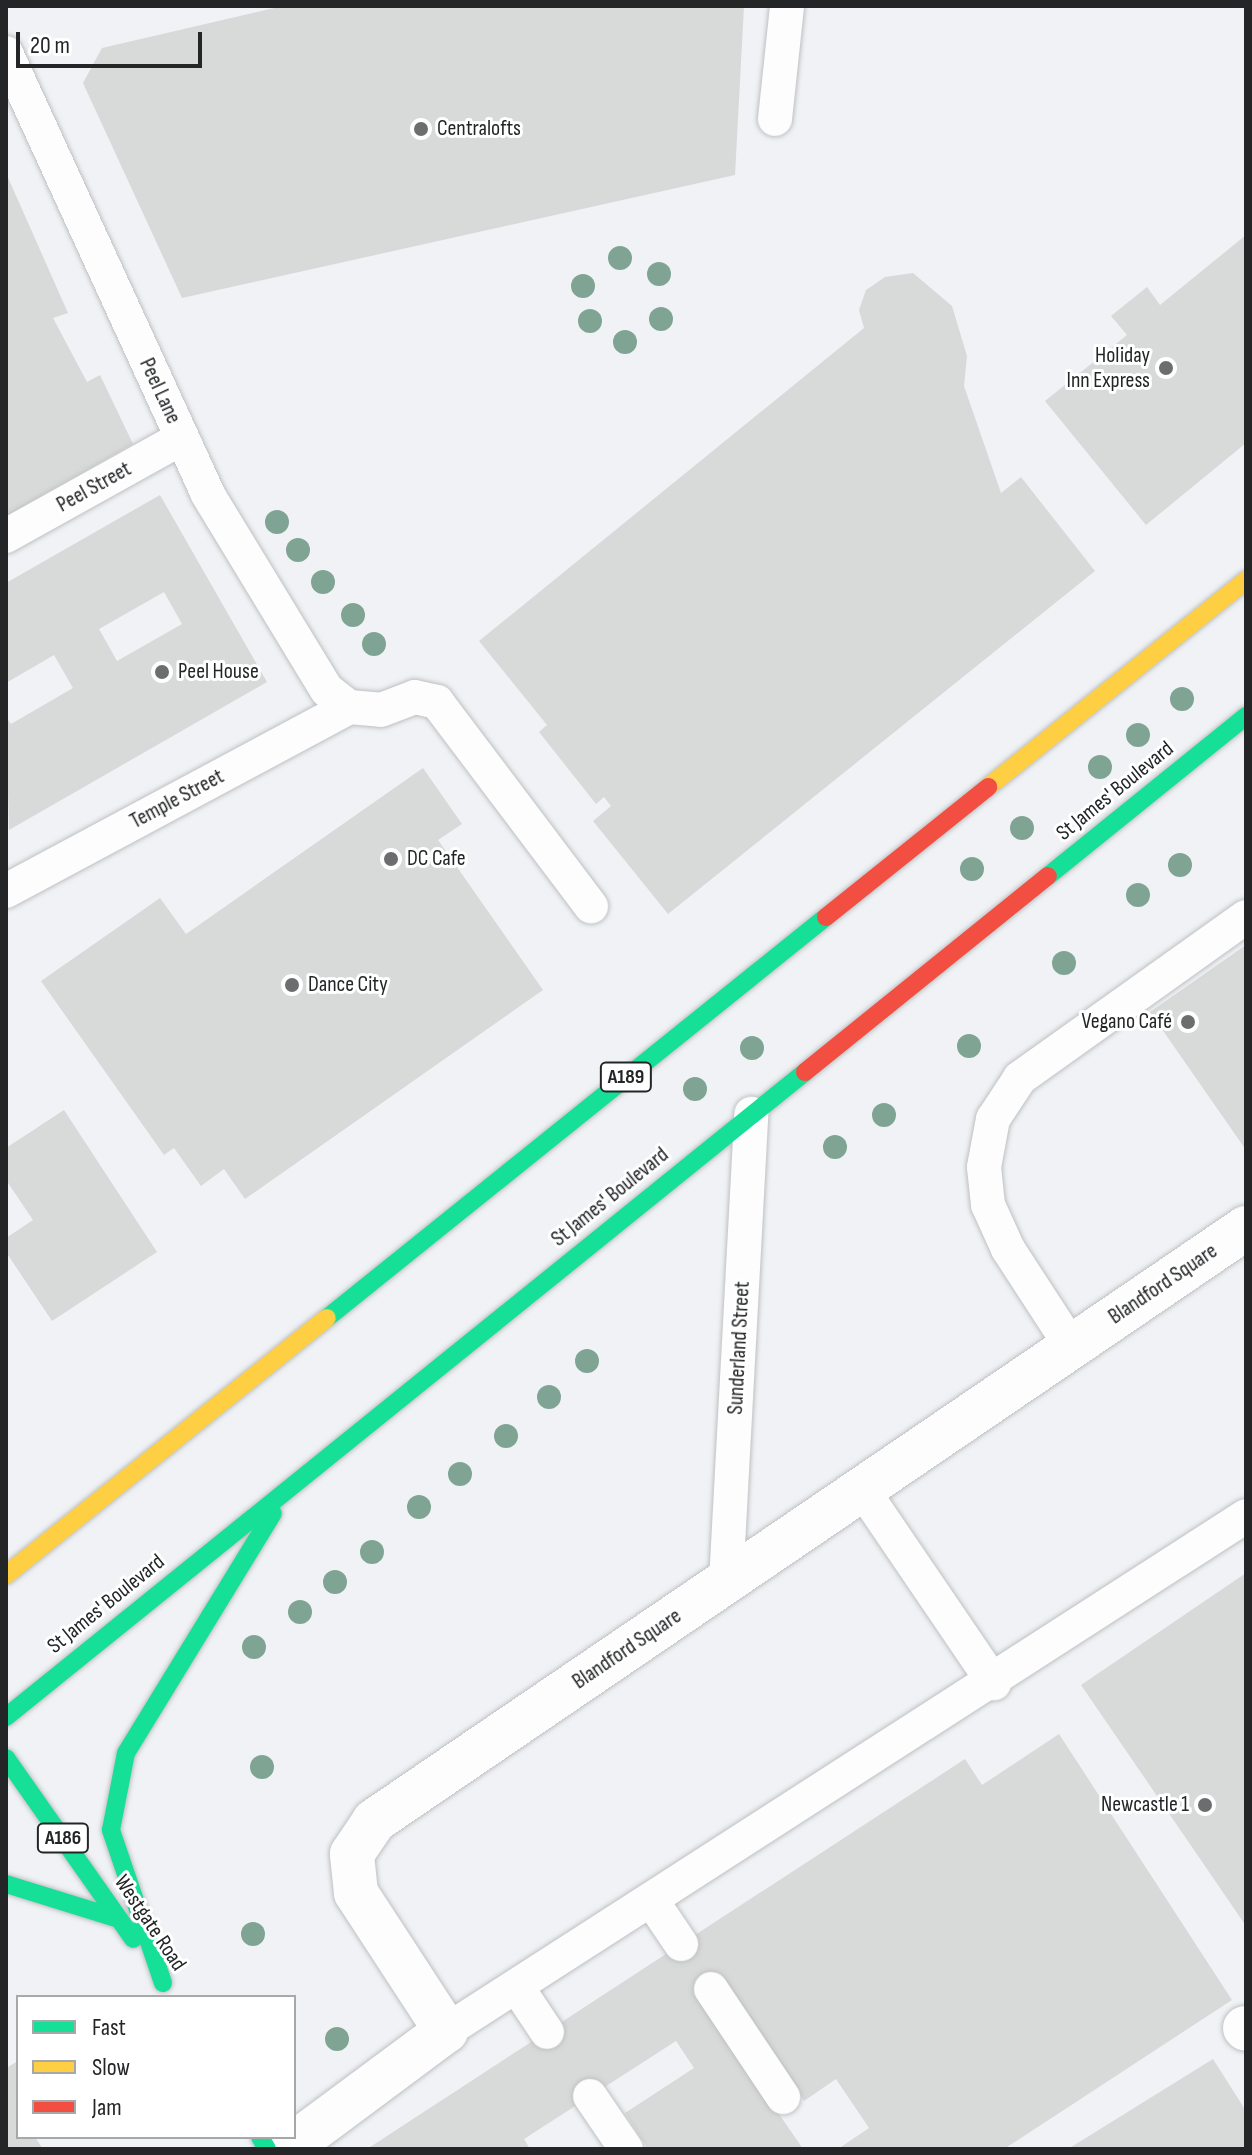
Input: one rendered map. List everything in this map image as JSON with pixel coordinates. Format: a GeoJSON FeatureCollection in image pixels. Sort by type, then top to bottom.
{"type":"FeatureCollection","features":[{"type":"Feature","properties":{"kind":"main road","name":"A189"},"geometry":{"type":"LineString","coordinates":[[6,1575],[1246,580]]}},
{"type":"Feature","properties":{"kind":"main road","name":"St James' Boulevard"},"geometry":{"type":"LineString","coordinates":[[6,1717],[1246,716]]}},
{"type":"Feature","properties":{"kind":"main road"},"geometry":{"type":"LineString","coordinates":[[167,1990],[111,1830],[126,1753],[145,1715],[289,1487]]}},
{"type":"Feature","properties":{"kind":"main road","name":"Westgate Road"},"geometry":{"type":"LineString","coordinates":[[6,1758],[167,1990]]}},
{"type":"Feature","properties":{"kind":"main road"},"geometry":{"type":"LineString","coordinates":[[6,1884],[119,1919]]}},
{"type":"Feature","properties":{"kind":"street","name":"Blandford Square"},"geometry":{"type":"LineString","coordinates":[[446,2031],[356,1893],[352,1854],[374,1821],[1246,1228]]}},
{"type":"Feature","properties":{"kind":"street"},"geometry":{"type":"LineString","coordinates":[[287,2149],[446,2031]]}},
{"type":"Feature","properties":{"kind":"lane"},"geometry":{"type":"LineString","coordinates":[[775,119],[787,6]]}},
{"type":"Feature","properties":{"kind":"lane","name":"Peel Lane"},"geometry":{"type":"LineString","coordinates":[[6,53],[207,493],[327,690],[349,707]]}},
{"type":"Feature","properties":{"kind":"lane","name":"Peel Street"},"geometry":{"type":"LineString","coordinates":[[6,536],[182,438]]}},
{"type":"Feature","properties":{"kind":"lane"},"geometry":{"type":"LineString","coordinates":[[349,707],[381,710],[415,697],[437,702],[591,906]]}},
{"type":"Feature","properties":{"kind":"lane","name":"Temple Street"},"geometry":{"type":"LineString","coordinates":[[6,891],[349,707]]}},
{"type":"Feature","properties":{"kind":"lane"},"geometry":{"type":"LineString","coordinates":[[1071,1346],[1008,1249],[988,1205],[984,1167],[993,1119],[1020,1078],[1246,917]]}},
{"type":"Feature","properties":{"kind":"lane","name":"Sunderland Street"},"geometry":{"type":"LineString","coordinates":[[726,1582],[751,1114]]}},
{"type":"Feature","properties":{"kind":"lane"},"geometry":{"type":"LineString","coordinates":[[862,1489],[994,1683]]}},
{"type":"Feature","properties":{"kind":"lane"},"geometry":{"type":"LineString","coordinates":[[446,2031],[994,1683],[1246,1516]]}},
{"type":"Feature","properties":{"kind":"lane"},"geometry":{"type":"LineString","coordinates":[[652,1901],[681,1944]]}},
{"type":"Feature","properties":{"kind":"lane"},"geometry":{"type":"LineString","coordinates":[[517,1987],[547,2032]]}},
{"type":"Feature","properties":{"kind":"lane"},"geometry":{"type":"LineString","coordinates":[[711,1989],[783,2097]]}},
{"type":"Feature","properties":{"kind":"lane"},"geometry":{"type":"LineString","coordinates":[[590,2096],[626,2149]]}},
{"type":"Feature","properties":{"kind":"building","name":"Centralofts"},"geometry":{"type":"Polygon","coordinates":[[[283,6],[744,6],[735,175],[182,298],[83,83],[102,48],[283,6]]]}},
{"type":"Feature","properties":{"kind":"building"},"geometry":{"type":"Polygon","coordinates":[[[6,173],[68,313],[53,318],[87,382],[100,375],[133,444],[6,516],[6,173]]]}},
{"type":"Feature","properties":{"kind":"building","name":"Holiday Inn Express"},"geometry":{"type":"Polygon","coordinates":[[[1246,235],[1246,443],[1146,525],[1045,401],[1127,335],[1111,316],[1147,287],[1160,305],[1246,235]]]}},
{"type":"Feature","properties":{"kind":"building"},"geometry":{"type":"Polygon","coordinates":[[[913,273],[952,306],[967,356],[964,386],[1001,493],[1021,477],[1095,571],[668,914],[593,821],[611,806],[604,797],[596,804],[539,732],[547,725],[479,641],[864,328],[859,310],[866,290],[885,277],[913,273]]]}},
{"type":"Feature","properties":{"kind":"building","name":"Peel House"},"geometry":{"type":"Polygon","coordinates":[[[160,495],[267,682],[9,830],[6,717],[11,724],[73,688],[54,655],[6,683],[6,583],[160,495]],[[164,592],[99,629],[117,661],[182,624],[164,592]]]}},
{"type":"Feature","properties":{"kind":"building","name":"Dance City"},"geometry":{"type":"Polygon","coordinates":[[[423,768],[462,824],[438,840],[543,990],[245,1199],[224,1169],[201,1186],[174,1148],[164,1155],[41,981],[160,898],[186,934],[423,768]]]}},
{"type":"Feature","properties":{"kind":"building"},"geometry":{"type":"Polygon","coordinates":[[[1246,945],[1246,1150],[1150,1012],[1246,945]]]}},
{"type":"Feature","properties":{"kind":"building"},"geometry":{"type":"Polygon","coordinates":[[[64,1110],[157,1252],[52,1321],[6,1252],[6,1238],[33,1220],[6,1180],[6,1148],[64,1110]]]}},
{"type":"Feature","properties":{"kind":"building","name":"Newcastle 1"},"geometry":{"type":"Polygon","coordinates":[[[1246,1573],[1246,1926],[1081,1685],[1246,1573]]]}},
{"type":"Feature","properties":{"kind":"building"},"geometry":{"type":"Polygon","coordinates":[[[1059,1734],[1232,2000],[1004,2149],[838,2149],[869,2128],[836,2079],[804,2101],[723,1981],[699,1997],[803,2149],[648,2149],[625,2113],[694,2068],[676,2041],[524,2139],[530,2149],[367,2149],[965,1759],[982,1785],[1059,1734]]]}},
{"type":"Feature","properties":{"kind":"building"},"geometry":{"type":"Polygon","coordinates":[[[1213,2059],[1246,2111],[1246,2149],[1068,2149],[1213,2059]]]}},
{"type":"Feature","properties":{"kind":"building"},"geometry":{"type":"Polygon","coordinates":[[[16,2062],[16,2139],[36,2139],[43,2149],[6,2149],[6,2068],[16,2062]]]}},
{"type":"Feature","properties":{"kind":"traffic: fast"},"geometry":{"type":"LineString","coordinates":[[1048,876],[1246,716]]}},
{"type":"Feature","properties":{"kind":"traffic: fast"},"geometry":{"type":"LineString","coordinates":[[327,1318],[826,917]]}},
{"type":"Feature","properties":{"kind":"traffic: fast"},"geometry":{"type":"LineString","coordinates":[[6,1717],[805,1072]]}},
{"type":"Feature","properties":{"kind":"traffic: fast"},"geometry":{"type":"LineString","coordinates":[[163,1983],[111,1830],[126,1753],[273,1513]]}},
{"type":"Feature","properties":{"kind":"traffic: fast"},"geometry":{"type":"LineString","coordinates":[[6,1758],[133,1939]]}},
{"type":"Feature","properties":{"kind":"traffic: fast"},"geometry":{"type":"LineString","coordinates":[[6,1884],[119,1919]]}},
{"type":"Feature","properties":{"kind":"traffic: fast"},"geometry":{"type":"LineString","coordinates":[[261,2139],[267,2149]]}},
{"type":"Feature","properties":{"kind":"traffic: slow"},"geometry":{"type":"LineString","coordinates":[[988,787],[1246,580]]}},
{"type":"Feature","properties":{"kind":"traffic: slow"},"geometry":{"type":"LineString","coordinates":[[6,1575],[327,1318]]}},
{"type":"Feature","properties":{"kind":"traffic: jam"},"geometry":{"type":"LineString","coordinates":[[826,917],[988,787]]}},
{"type":"Feature","properties":{"kind":"traffic: jam"},"geometry":{"type":"LineString","coordinates":[[805,1072],[1048,876]]}},
{"type":"Feature","properties":{"kind":"place","name":"Centralofts"},"geometry":{"type":"Point","coordinates":[421,129]}},
{"type":"Feature","properties":{"kind":"place","name":"Holiday Inn Express"},"geometry":{"type":"Point","coordinates":[1166,368]}},
{"type":"Feature","properties":{"kind":"place","name":"Peel House"},"geometry":{"type":"Point","coordinates":[162,672]}},
{"type":"Feature","properties":{"kind":"place","name":"DC Cafe"},"geometry":{"type":"Point","coordinates":[391,859]}},
{"type":"Feature","properties":{"kind":"place","name":"Dance City"},"geometry":{"type":"Point","coordinates":[292,985]}},
{"type":"Feature","properties":{"kind":"place","name":"Vegano Café"},"geometry":{"type":"Point","coordinates":[1188,1022]}},
{"type":"Feature","properties":{"kind":"place","name":"Newcastle 1"},"geometry":{"type":"Point","coordinates":[1205,1805]}}]}
